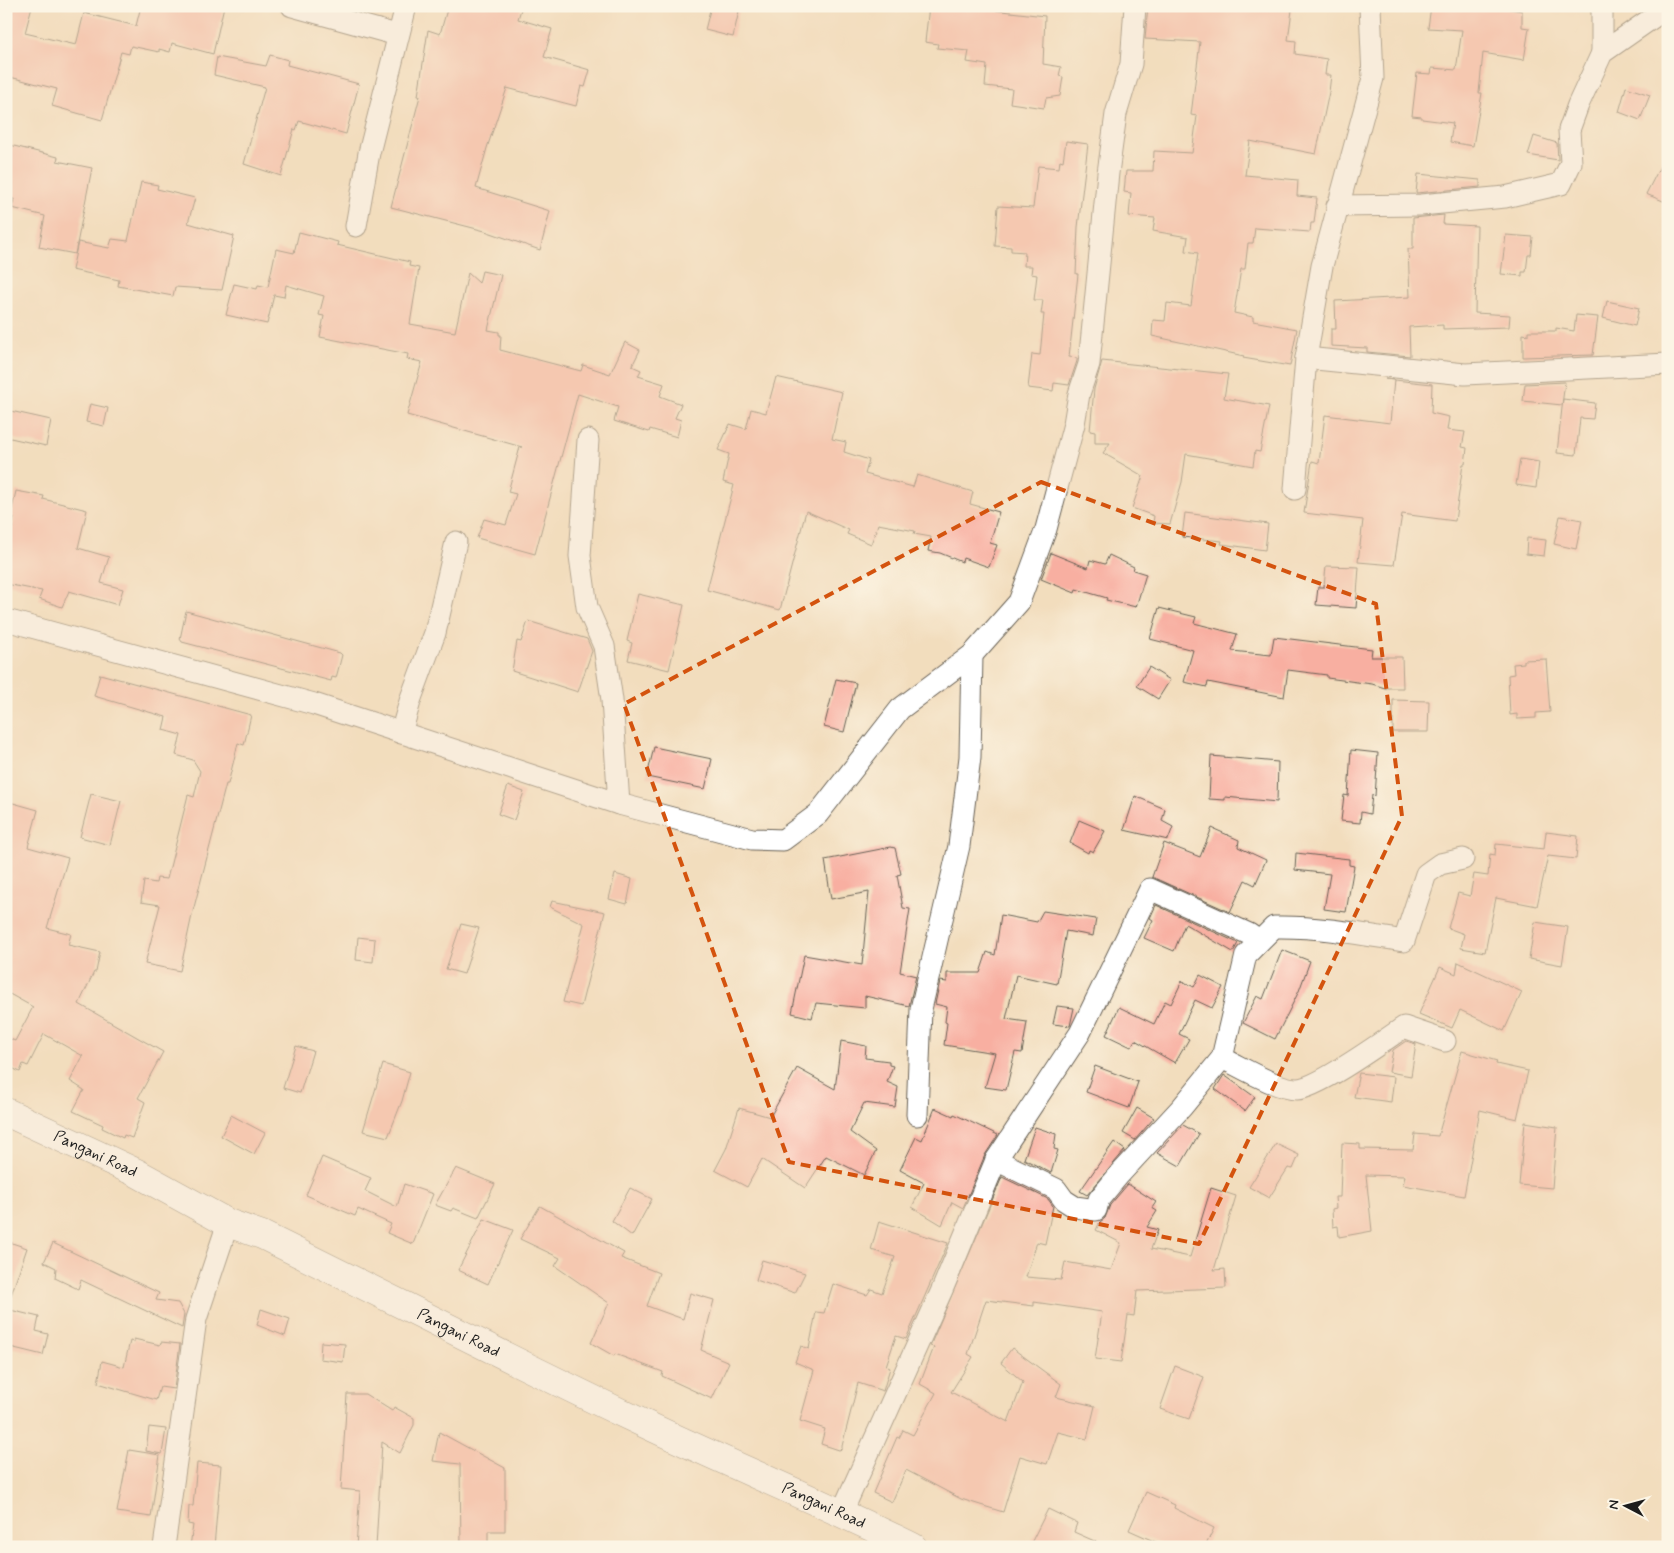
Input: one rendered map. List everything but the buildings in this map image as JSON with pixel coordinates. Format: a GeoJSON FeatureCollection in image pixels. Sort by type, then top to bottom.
{"type":"FeatureCollection","features":[{"type":"Feature","properties":{"kind":"main road","name":"Pangani Road"},"geometry":{"type":"LineString","coordinates":[[6,1112],[136,1173],[228,1223],[262,1235],[628,1416],[770,1482],[842,1512],[913,1547]]}},
{"type":"Feature","properties":{"kind":"street"},"geometry":{"type":"LineString","coordinates":[[292,6],[397,35]]}},
{"type":"Feature","properties":{"kind":"street"},"geometry":{"type":"LineString","coordinates":[[356,226],[369,153],[397,35],[406,6]]}},
{"type":"Feature","properties":{"kind":"street"},"geometry":{"type":"LineString","coordinates":[[6,620],[314,704],[619,804],[752,839],[784,840],[818,814],[900,710],[972,655],[1019,602],[1046,529],[1089,364],[1108,174],[1116,114],[1131,64],[1135,6]]}},
{"type":"Feature","properties":{"kind":"street"},"geometry":{"type":"LineString","coordinates":[[1295,489],[1306,358],[1322,266],[1336,206],[1373,78],[1370,6]]}},
{"type":"Feature","properties":{"kind":"street"},"geometry":{"type":"LineString","coordinates":[[1336,206],[1421,205],[1505,197],[1561,184],[1571,163],[1569,130],[1578,105],[1602,53],[1602,10],[1600,6]]}},
{"type":"Feature","properties":{"kind":"street"},"geometry":{"type":"LineString","coordinates":[[1602,53],[1668,7]]}},
{"type":"Feature","properties":{"kind":"street"},"geometry":{"type":"LineString","coordinates":[[1306,358],[1464,374],[1668,364]]}},
{"type":"Feature","properties":{"kind":"street"},"geometry":{"type":"LineString","coordinates":[[588,440],[580,556],[587,607],[604,646],[612,700],[619,804]]}},
{"type":"Feature","properties":{"kind":"street"},"geometry":{"type":"LineString","coordinates":[[401,733],[410,698],[435,633],[456,542]]}},
{"type":"Feature","properties":{"kind":"street"},"geometry":{"type":"LineString","coordinates":[[917,1114],[921,1009],[958,846],[970,756],[972,655]]}},
{"type":"Feature","properties":{"kind":"street"},"geometry":{"type":"LineString","coordinates":[[996,1160],[1056,1189],[1064,1200],[1075,1207],[1096,1210],[1099,1199],[1182,1107],[1222,1058],[1246,955],[1259,941],[1274,927],[1297,926],[1404,941],[1426,874],[1440,864],[1463,859]]}},
{"type":"Feature","properties":{"kind":"street"},"geometry":{"type":"LineString","coordinates":[[842,1512],[942,1290],[996,1160],[1080,1032],[1150,889],[1249,934],[1259,941]]}},
{"type":"Feature","properties":{"kind":"street"},"geometry":{"type":"LineString","coordinates":[[1222,1058],[1278,1084],[1298,1089],[1325,1078],[1404,1027],[1446,1040]]}},
{"type":"Feature","properties":{"kind":"street"},"geometry":{"type":"LineString","coordinates":[[164,1547],[196,1319],[228,1223]]}},
{"type":"Feature","properties":{"kind":"highlighted area"},"geometry":{"type":"Polygon","coordinates":[[[1041,482],[1376,604],[1402,816],[1199,1244],[789,1162],[624,704],[1041,482]]]}}]}
